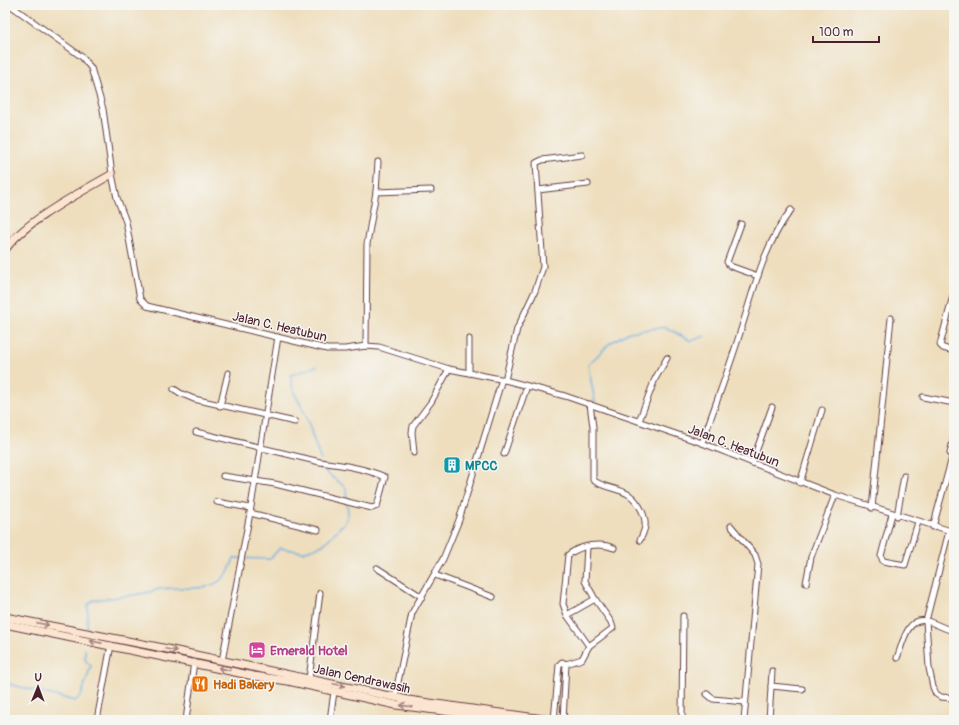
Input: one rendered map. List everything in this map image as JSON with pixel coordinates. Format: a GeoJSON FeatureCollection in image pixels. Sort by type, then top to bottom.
{"type":"FeatureCollection","features":[{"type":"Feature","properties":{"kind":"main road"},"geometry":{"type":"LineString","coordinates":[[5,250],[12,240],[29,225],[112,174]]}},
{"type":"Feature","properties":{"kind":"main road","name":"Jalan Cendrawasih"},"geometry":{"type":"LineString","coordinates":[[5,617],[395,697],[553,720]]}},
{"type":"Feature","properties":{"kind":"main road","name":"Jalan Cendrawasih"},"geometry":{"type":"LineString","coordinates":[[5,624],[396,705],[514,720]]}},
{"type":"Feature","properties":{"kind":"street","name":"Jalan C. Heatubun"},"geometry":{"type":"LineString","coordinates":[[10,5],[82,57],[91,68],[103,109],[112,174],[117,198],[126,222],[140,299],[147,306],[327,349],[345,349],[366,346],[393,351],[449,369],[527,386],[590,404],[702,443],[800,483],[872,508],[952,532]]}},
{"type":"Feature","properties":{"kind":"street"},"geometry":{"type":"LineString","coordinates":[[395,697],[411,618],[444,559],[459,520],[504,380],[517,329],[542,271],[536,163],[542,160],[582,155]]}},
{"type":"Feature","properties":{"kind":"street"},"geometry":{"type":"LineString","coordinates":[[366,346],[366,259],[376,192],[378,162]]}},
{"type":"Feature","properties":{"kind":"street"},"geometry":{"type":"LineString","coordinates":[[538,190],[588,184]]}},
{"type":"Feature","properties":{"kind":"street"},"geometry":{"type":"LineString","coordinates":[[376,192],[431,190]]}},
{"type":"Feature","properties":{"kind":"street"},"geometry":{"type":"LineString","coordinates":[[702,443],[736,347],[758,276],[776,231],[791,210]]}},
{"type":"Feature","properties":{"kind":"street"},"geometry":{"type":"LineString","coordinates":[[741,224],[728,262],[730,266],[758,276]]}},
{"type":"Feature","properties":{"kind":"street"},"geometry":{"type":"LineString","coordinates":[[954,292],[940,345],[943,348],[954,351]]}},
{"type":"Feature","properties":{"kind":"street"},"geometry":{"type":"LineString","coordinates":[[872,508],[885,365],[891,318]]}},
{"type":"Feature","properties":{"kind":"street"},"geometry":{"type":"LineString","coordinates":[[222,661],[250,510],[278,338]]}},
{"type":"Feature","properties":{"kind":"street"},"geometry":{"type":"LineString","coordinates":[[469,339],[469,373]]}},
{"type":"Feature","properties":{"kind":"street"},"geometry":{"type":"LineString","coordinates":[[639,421],[655,379],[667,358]]}},
{"type":"Feature","properties":{"kind":"street"},"geometry":{"type":"LineString","coordinates":[[414,453],[412,432],[413,426],[431,402],[449,369]]}},
{"type":"Feature","properties":{"kind":"street"},"geometry":{"type":"LineString","coordinates":[[220,406],[228,373]]}},
{"type":"Feature","properties":{"kind":"street"},"geometry":{"type":"LineString","coordinates":[[504,454],[527,386]]}},
{"type":"Feature","properties":{"kind":"street"},"geometry":{"type":"LineString","coordinates":[[174,389],[184,396],[220,406],[296,422]]}},
{"type":"Feature","properties":{"kind":"street"},"geometry":{"type":"LineString","coordinates":[[923,396],[954,403]]}},
{"type":"Feature","properties":{"kind":"street"},"geometry":{"type":"LineString","coordinates":[[590,404],[593,427],[593,480],[630,495],[636,500],[646,521],[645,530],[640,540]]}},
{"type":"Feature","properties":{"kind":"street"},"geometry":{"type":"LineString","coordinates":[[752,463],[772,407]]}},
{"type":"Feature","properties":{"kind":"street"},"geometry":{"type":"LineString","coordinates":[[800,483],[822,410]]}},
{"type":"Feature","properties":{"kind":"street"},"geometry":{"type":"LineString","coordinates":[[196,432],[320,462],[331,462],[369,470],[384,477],[384,482],[376,506],[372,508],[255,480],[223,476]]}},
{"type":"Feature","properties":{"kind":"street"},"geometry":{"type":"LineString","coordinates":[[933,527],[953,454],[950,453],[954,437]]}},
{"type":"Feature","properties":{"kind":"street"},"geometry":{"type":"LineString","coordinates":[[904,476],[881,556],[883,561],[905,565],[918,522]]}},
{"type":"Feature","properties":{"kind":"street"},"geometry":{"type":"LineString","coordinates":[[806,583],[811,557],[835,495]]}},
{"type":"Feature","properties":{"kind":"street"},"geometry":{"type":"LineString","coordinates":[[217,502],[318,530]]}},
{"type":"Feature","properties":{"kind":"street"},"geometry":{"type":"LineString","coordinates":[[731,526],[757,559],[758,570],[744,720]]}},
{"type":"Feature","properties":{"kind":"street"},"geometry":{"type":"LineString","coordinates":[[952,532],[926,621],[929,668],[933,687],[938,695],[954,698]]}},
{"type":"Feature","properties":{"kind":"street"},"geometry":{"type":"LineString","coordinates":[[589,646],[563,607],[567,558],[570,553],[587,547],[602,545],[614,548]]}},
{"type":"Feature","properties":{"kind":"street"},"geometry":{"type":"LineString","coordinates":[[553,720],[559,665],[562,662],[566,664],[582,658],[589,646],[613,627],[585,581],[587,547]]}},
{"type":"Feature","properties":{"kind":"street"},"geometry":{"type":"LineString","coordinates":[[377,568],[422,597]]}},
{"type":"Feature","properties":{"kind":"street"},"geometry":{"type":"LineString","coordinates":[[435,575],[493,597]]}},
{"type":"Feature","properties":{"kind":"street"},"geometry":{"type":"LineString","coordinates":[[309,679],[320,593]]}},
{"type":"Feature","properties":{"kind":"street"},"geometry":{"type":"LineString","coordinates":[[567,615],[595,599]]}},
{"type":"Feature","properties":{"kind":"street"},"geometry":{"type":"LineString","coordinates":[[682,720],[683,616]]}},
{"type":"Feature","properties":{"kind":"street"},"geometry":{"type":"LineString","coordinates":[[897,658],[910,625],[926,621],[954,631]]}},
{"type":"Feature","properties":{"kind":"street"},"geometry":{"type":"LineString","coordinates":[[97,720],[111,645]]}},
{"type":"Feature","properties":{"kind":"street"},"geometry":{"type":"LineString","coordinates":[[186,720],[194,662]]}},
{"type":"Feature","properties":{"kind":"street"},"geometry":{"type":"LineString","coordinates":[[563,720],[566,664]]}},
{"type":"Feature","properties":{"kind":"street"},"geometry":{"type":"LineString","coordinates":[[769,720],[772,671]]}},
{"type":"Feature","properties":{"kind":"street"},"geometry":{"type":"LineString","coordinates":[[771,686],[802,689]]}},
{"type":"Feature","properties":{"kind":"street"},"geometry":{"type":"LineString","coordinates":[[330,720],[334,692]]}},
{"type":"Feature","properties":{"kind":"street"},"geometry":{"type":"LineString","coordinates":[[707,694],[713,699],[746,702]]}},
{"type":"Feature","properties":{"kind":"waterway"},"geometry":{"type":"LineString","coordinates":[[595,402],[588,365],[610,343],[629,332],[665,327],[691,341],[705,336]]}},
{"type":"Feature","properties":{"kind":"waterway"},"geometry":{"type":"LineString","coordinates":[[317,366],[291,375],[291,381],[306,416],[321,460]]}},
{"type":"Feature","properties":{"kind":"waterway"},"geometry":{"type":"LineString","coordinates":[[87,628],[88,605],[93,600],[147,593],[160,589],[204,587],[214,584],[222,579],[229,571],[234,558],[270,559],[280,548],[303,552],[323,545],[346,521],[348,515],[346,488],[326,472],[322,464]]}},
{"type":"Feature","properties":{"kind":"waterway"},"geometry":{"type":"LineString","coordinates":[[5,683],[75,701],[81,696],[91,666],[85,660],[85,649]]}},
{"type":"Feature","properties":{"kind":"place","name":"MPCC"},"geometry":{"type":"Point","coordinates":[452,465]}},
{"type":"Feature","properties":{"kind":"place","name":"Emerald Hotel"},"geometry":{"type":"Point","coordinates":[257,650]}},
{"type":"Feature","properties":{"kind":"place","name":"Hadi Bakery"},"geometry":{"type":"Point","coordinates":[200,684]}}]}
